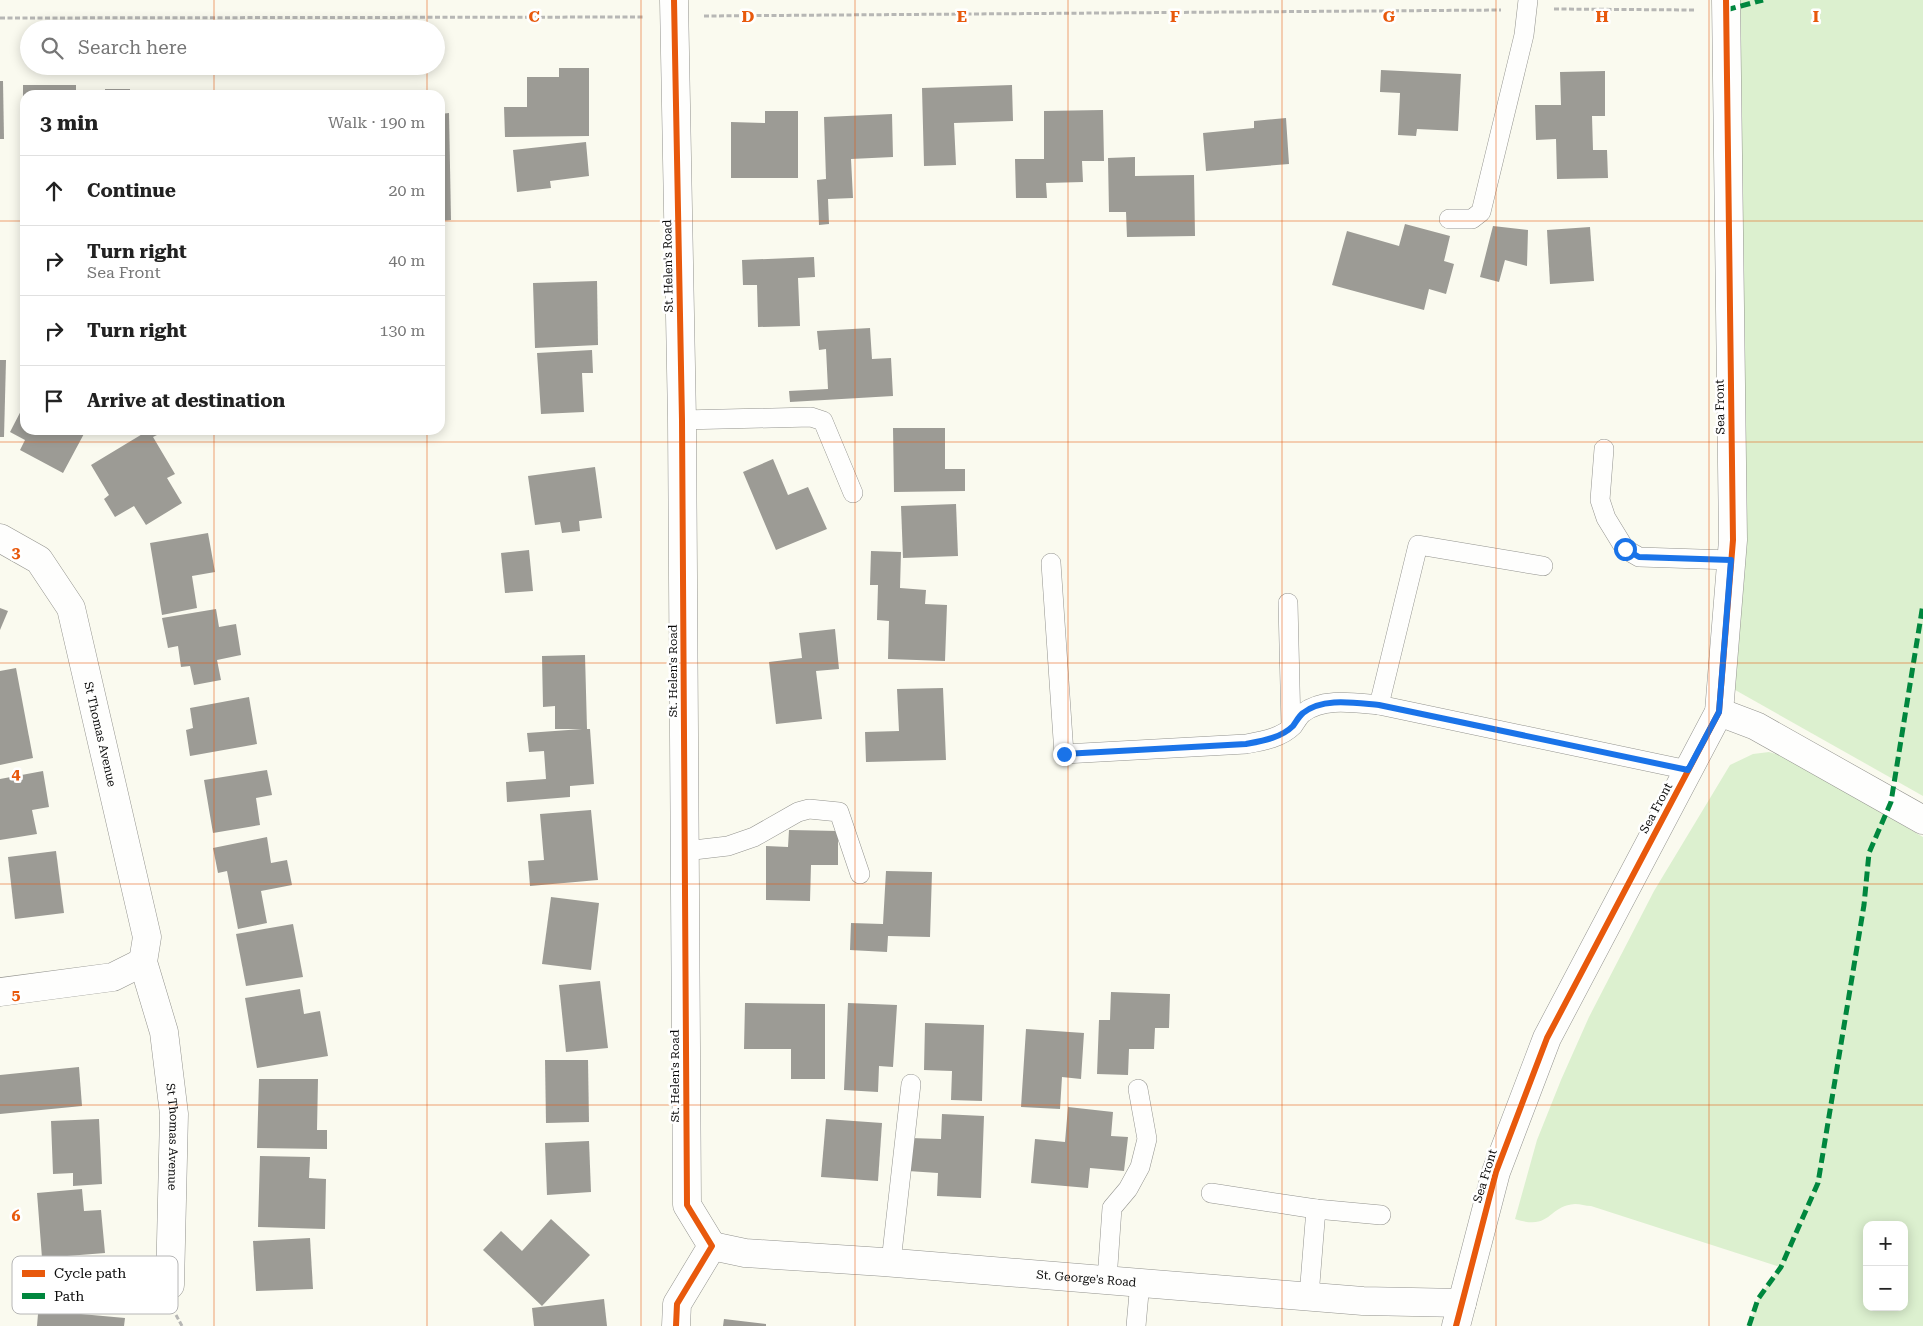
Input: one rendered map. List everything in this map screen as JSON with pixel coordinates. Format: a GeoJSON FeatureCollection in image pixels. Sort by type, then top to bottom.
{"type":"FeatureCollection","features":[{"type":"Feature","properties":{"kind":"street","name":"Sea Front"},"geometry":{"type":"LineString","coordinates":[[1459,1315],[1496,1172],[1547,1038],[1719,712],[1733,540],[1726,5]]}},
{"type":"Feature","properties":{"kind":"street","name":"St. Helen's Road"},"geometry":{"type":"LineString","coordinates":[[674,8],[682,420],[687,1205],[712,1246]]}},
{"type":"Feature","properties":{"kind":"street","name":"St Thomas Avenue"},"geometry":{"type":"LineString","coordinates":[[0,538],[39,560],[71,608],[147,937],[143,962],[164,1032],[174,1114],[171,1256]]}},
{"type":"Feature","properties":{"kind":"street"},"geometry":{"type":"LineString","coordinates":[[1719,712],[1756,726],[1923,820]]}},
{"type":"Feature","properties":{"kind":"street"},"geometry":{"type":"LineString","coordinates":[[0,992],[113,977],[143,962]]}},
{"type":"Feature","properties":{"kind":"street"},"geometry":{"type":"LineString","coordinates":[[676,1326],[677,1304],[712,1246]]}},
{"type":"Feature","properties":{"kind":"street","name":"St. George's Road"},"geometry":{"type":"LineString","coordinates":[[712,1246],[745,1253],[891,1262],[1309,1296],[1363,1301],[1459,1315]]}},
{"type":"Feature","properties":{"kind":"lane"},"geometry":{"type":"LineString","coordinates":[[1449,219],[1472,219],[1481,212],[1524,35],[1528,5]]}},
{"type":"Feature","properties":{"kind":"lane"},"geometry":{"type":"LineString","coordinates":[[682,420],[811,416],[823,421],[852,493]]}},
{"type":"Feature","properties":{"kind":"lane"},"geometry":{"type":"LineString","coordinates":[[1604,449],[1600,500],[1606,518],[1625,549],[1639,557],[1731,560]]}},
{"type":"Feature","properties":{"kind":"lane"},"geometry":{"type":"LineString","coordinates":[[1379,705],[1418,545],[1543,566]]}},
{"type":"Feature","properties":{"kind":"lane"},"geometry":{"type":"LineString","coordinates":[[1051,563],[1064,754],[1246,744],[1272,739],[1292,727],[1303,713],[1326,703],[1379,705],[1688,770]]}},
{"type":"Feature","properties":{"kind":"lane"},"geometry":{"type":"LineString","coordinates":[[1288,603],[1292,727]]}},
{"type":"Feature","properties":{"kind":"lane"},"geometry":{"type":"LineString","coordinates":[[685,851],[728,846],[754,837],[798,812],[809,809],[839,812],[860,874]]}},
{"type":"Feature","properties":{"kind":"lane"},"geometry":{"type":"LineString","coordinates":[[891,1262],[911,1084]]}},
{"type":"Feature","properties":{"kind":"lane"},"geometry":{"type":"LineString","coordinates":[[1107,1280],[1112,1208],[1128,1189],[1140,1167],[1147,1138],[1138,1089]]}},
{"type":"Feature","properties":{"kind":"lane"},"geometry":{"type":"LineString","coordinates":[[1211,1193],[1316,1209],[1381,1215]]}},
{"type":"Feature","properties":{"kind":"lane"},"geometry":{"type":"LineString","coordinates":[[1309,1296],[1316,1209]]}},
{"type":"Feature","properties":{"kind":"lane"},"geometry":{"type":"LineString","coordinates":[[1136,1326],[1140,1282]]}},
{"type":"Feature","properties":{"kind":"path"},"geometry":{"type":"LineString","coordinates":[[0,18],[674,8],[1726,5]]}},
{"type":"Feature","properties":{"kind":"green space"},"geometry":{"type":"Polygon","coordinates":[[[1726,0],[1923,0],[1923,796],[1721,682],[1726,0]]]}},
{"type":"Feature","properties":{"kind":"green space"},"geometry":{"type":"Polygon","coordinates":[[[1769,752],[1789,758],[1923,837],[1923,1326],[1749,1326],[1758,1299],[1780,1267],[1591,1206],[1575,1204],[1566,1206],[1543,1220],[1536,1222],[1515,1219],[1537,1140],[1589,1017],[1654,891],[1730,765],[1753,754],[1769,752]]]}},
{"type":"Feature","properties":{"kind":"building"},"geometry":{"type":"Polygon","coordinates":[[[559,68],[589,68],[589,136],[505,137],[504,107],[527,107],[527,77],[559,77],[559,68]]]}},
{"type":"Feature","properties":{"kind":"building"},"geometry":{"type":"Polygon","coordinates":[[[1381,70],[1461,74],[1458,131],[1417,129],[1416,136],[1398,135],[1400,93],[1380,92],[1381,70]]]}},
{"type":"Feature","properties":{"kind":"building"},"geometry":{"type":"Polygon","coordinates":[[[1605,71],[1605,116],[1592,116],[1593,150],[1607,150],[1608,178],[1557,179],[1556,139],[1536,140],[1535,105],[1561,105],[1560,72],[1605,71]]]}},
{"type":"Feature","properties":{"kind":"building"},"geometry":{"type":"Polygon","coordinates":[[[0,81],[3,81],[4,139],[0,139],[0,81]]]}},
{"type":"Feature","properties":{"kind":"building"},"geometry":{"type":"Polygon","coordinates":[[[23,85],[76,85],[76,90],[23,90],[23,85]]]}},
{"type":"Feature","properties":{"kind":"building"},"geometry":{"type":"Polygon","coordinates":[[[1012,85],[1013,121],[954,123],[956,165],[924,166],[922,88],[1012,85]]]}},
{"type":"Feature","properties":{"kind":"building"},"geometry":{"type":"Polygon","coordinates":[[[105,89],[130,89],[130,90],[105,89]]]}},
{"type":"Feature","properties":{"kind":"building"},"geometry":{"type":"Polygon","coordinates":[[[1103,110],[1104,161],[1082,161],[1083,182],[1046,183],[1047,198],[1016,198],[1015,159],[1044,159],[1044,111],[1103,110]]]}},
{"type":"Feature","properties":{"kind":"building"},"geometry":{"type":"Polygon","coordinates":[[[765,111],[798,111],[798,178],[731,178],[731,122],[765,123],[765,111]]]}},
{"type":"Feature","properties":{"kind":"building"},"geometry":{"type":"Polygon","coordinates":[[[445,113],[449,113],[451,220],[445,221],[445,113]]]}},
{"type":"Feature","properties":{"kind":"building"},"geometry":{"type":"Polygon","coordinates":[[[892,114],[893,157],[851,159],[853,198],[828,199],[829,224],[819,225],[817,180],[826,179],[824,117],[892,114]]]}},
{"type":"Feature","properties":{"kind":"building"},"geometry":{"type":"Polygon","coordinates":[[[1286,118],[1289,164],[1206,171],[1203,133],[1254,128],[1254,121],[1286,118]]]}},
{"type":"Feature","properties":{"kind":"building"},"geometry":{"type":"Polygon","coordinates":[[[586,142],[589,176],[550,181],[551,188],[517,192],[513,150],[586,142]]]}},
{"type":"Feature","properties":{"kind":"building"},"geometry":{"type":"Polygon","coordinates":[[[1135,157],[1135,176],[1194,175],[1195,236],[1127,237],[1126,212],[1109,212],[1108,158],[1135,157]]]}},
{"type":"Feature","properties":{"kind":"building"},"geometry":{"type":"Polygon","coordinates":[[[1405,224],[1450,236],[1444,261],[1454,264],[1446,294],[1429,289],[1424,310],[1332,285],[1347,231],[1399,246],[1405,224]]]}},
{"type":"Feature","properties":{"kind":"building"},"geometry":{"type":"Polygon","coordinates":[[[1493,226],[1528,230],[1527,266],[1505,260],[1499,282],[1480,277],[1493,226]]]}},
{"type":"Feature","properties":{"kind":"building"},"geometry":{"type":"Polygon","coordinates":[[[1590,227],[1594,281],[1550,284],[1547,230],[1590,227]]]}},
{"type":"Feature","properties":{"kind":"building"},"geometry":{"type":"Polygon","coordinates":[[[814,257],[815,277],[798,278],[800,326],[758,327],[757,285],[743,285],[742,260],[814,257]]]}},
{"type":"Feature","properties":{"kind":"building"},"geometry":{"type":"Polygon","coordinates":[[[597,281],[598,345],[535,348],[533,283],[597,281]]]}},
{"type":"Feature","properties":{"kind":"building"},"geometry":{"type":"Polygon","coordinates":[[[870,328],[872,359],[891,358],[893,396],[790,402],[789,391],[828,389],[826,349],[819,350],[817,331],[870,328]]]}},
{"type":"Feature","properties":{"kind":"building"},"geometry":{"type":"Polygon","coordinates":[[[592,350],[593,373],[582,373],[584,412],[541,414],[537,353],[592,350]]]}},
{"type":"Feature","properties":{"kind":"building"},"geometry":{"type":"Polygon","coordinates":[[[0,360],[6,360],[4,437],[0,437],[0,360]]]}},
{"type":"Feature","properties":{"kind":"building"},"geometry":{"type":"Polygon","coordinates":[[[20,413],[20,435],[83,435],[63,473],[20,450],[25,440],[10,432],[20,413]]]}},
{"type":"Feature","properties":{"kind":"building"},"geometry":{"type":"Polygon","coordinates":[[[893,428],[945,428],[945,469],[965,469],[965,491],[894,492],[893,428]]]}},
{"type":"Feature","properties":{"kind":"building"},"geometry":{"type":"Polygon","coordinates":[[[141,435],[157,435],[153,437],[175,474],[167,478],[182,503],[146,525],[134,506],[115,517],[104,499],[109,495],[91,465],[141,435]]]}},
{"type":"Feature","properties":{"kind":"building"},"geometry":{"type":"Polygon","coordinates":[[[773,459],[788,495],[808,487],[827,529],[776,550],[743,472],[773,459]]]}},
{"type":"Feature","properties":{"kind":"building"},"geometry":{"type":"Polygon","coordinates":[[[595,467],[602,518],[579,521],[580,531],[562,533],[560,522],[535,525],[528,476],[595,467]]]}},
{"type":"Feature","properties":{"kind":"building"},"geometry":{"type":"Polygon","coordinates":[[[956,504],[958,556],[903,558],[901,506],[956,504]]]}},
{"type":"Feature","properties":{"kind":"building"},"geometry":{"type":"Polygon","coordinates":[[[208,533],[215,572],[192,576],[197,608],[162,615],[150,543],[208,533]]]}},
{"type":"Feature","properties":{"kind":"building"},"geometry":{"type":"Polygon","coordinates":[[[529,550],[533,591],[505,593],[501,553],[529,550]]]}},
{"type":"Feature","properties":{"kind":"building"},"geometry":{"type":"Polygon","coordinates":[[[871,551],[901,552],[900,588],[926,590],[925,604],[947,605],[945,661],[888,659],[889,621],[877,620],[878,585],[870,585],[871,551]]]}},
{"type":"Feature","properties":{"kind":"building"},"geometry":{"type":"Polygon","coordinates":[[[0,608],[8,611],[0,630],[0,608]]]}},
{"type":"Feature","properties":{"kind":"building"},"geometry":{"type":"Polygon","coordinates":[[[216,609],[219,627],[236,624],[241,655],[217,660],[221,680],[194,685],[190,666],[181,667],[178,646],[168,648],[162,618],[216,609]]]}},
{"type":"Feature","properties":{"kind":"building"},"geometry":{"type":"Polygon","coordinates":[[[835,629],[839,669],[816,671],[822,719],[776,724],[769,662],[802,658],[799,633],[835,629]]]}},
{"type":"Feature","properties":{"kind":"building"},"geometry":{"type":"Polygon","coordinates":[[[585,655],[587,729],[590,729],[594,784],[570,786],[570,797],[507,802],[506,782],[546,779],[544,751],[529,752],[527,733],[582,729],[555,729],[555,706],[543,707],[542,656],[585,655]]]}},
{"type":"Feature","properties":{"kind":"building"},"geometry":{"type":"Polygon","coordinates":[[[16,668],[33,758],[0,765],[0,671],[16,668]]]}},
{"type":"Feature","properties":{"kind":"building"},"geometry":{"type":"Polygon","coordinates":[[[943,688],[946,760],[866,762],[865,732],[899,731],[897,689],[943,688]]]}},
{"type":"Feature","properties":{"kind":"building"},"geometry":{"type":"Polygon","coordinates":[[[249,697],[257,744],[190,756],[186,730],[193,728],[190,708],[249,697]]]}},
{"type":"Feature","properties":{"kind":"building"},"geometry":{"type":"Polygon","coordinates":[[[267,770],[272,795],[256,798],[260,825],[213,833],[204,780],[267,770]]]}},
{"type":"Feature","properties":{"kind":"building"},"geometry":{"type":"Polygon","coordinates":[[[43,771],[49,807],[32,810],[37,834],[0,840],[0,779],[43,771]]]}},
{"type":"Feature","properties":{"kind":"building"},"geometry":{"type":"Polygon","coordinates":[[[591,810],[598,880],[530,886],[528,861],[544,860],[540,814],[591,810]]]}},
{"type":"Feature","properties":{"kind":"building"},"geometry":{"type":"Polygon","coordinates":[[[789,830],[838,831],[838,865],[811,865],[810,901],[766,900],[766,846],[788,847],[789,830]]]}},
{"type":"Feature","properties":{"kind":"building"},"geometry":{"type":"Polygon","coordinates":[[[267,837],[271,863],[287,860],[292,885],[261,891],[267,923],[238,929],[227,871],[218,873],[213,848],[267,837]]]}},
{"type":"Feature","properties":{"kind":"building"},"geometry":{"type":"Polygon","coordinates":[[[56,851],[64,913],[15,919],[8,857],[56,851]]]}},
{"type":"Feature","properties":{"kind":"building"},"geometry":{"type":"Polygon","coordinates":[[[886,871],[932,872],[930,937],[888,936],[887,952],[850,950],[851,923],[883,924],[886,871]]]}},
{"type":"Feature","properties":{"kind":"building"},"geometry":{"type":"Polygon","coordinates":[[[551,897],[599,903],[591,970],[542,964],[551,897]]]}},
{"type":"Feature","properties":{"kind":"building"},"geometry":{"type":"Polygon","coordinates":[[[293,924],[303,977],[246,986],[236,934],[293,924]]]}},
{"type":"Feature","properties":{"kind":"building"},"geometry":{"type":"Polygon","coordinates":[[[600,981],[608,1048],[566,1052],[559,985],[600,981]]]}},
{"type":"Feature","properties":{"kind":"building"},"geometry":{"type":"Polygon","coordinates":[[[300,989],[304,1014],[320,1011],[328,1056],[257,1068],[245,998],[300,989]]]}},
{"type":"Feature","properties":{"kind":"building"},"geometry":{"type":"Polygon","coordinates":[[[1111,992],[1170,994],[1169,1028],[1155,1028],[1154,1049],[1129,1049],[1128,1075],[1097,1074],[1099,1020],[1110,1020],[1111,992]]]}},
{"type":"Feature","properties":{"kind":"building"},"geometry":{"type":"Polygon","coordinates":[[[745,1003],[825,1004],[825,1079],[791,1079],[791,1049],[744,1049],[745,1003]]]}},
{"type":"Feature","properties":{"kind":"building"},"geometry":{"type":"Polygon","coordinates":[[[848,1003],[897,1005],[893,1067],[879,1066],[878,1092],[844,1090],[848,1003]]]}},
{"type":"Feature","properties":{"kind":"building"},"geometry":{"type":"Polygon","coordinates":[[[925,1023],[984,1025],[982,1101],[951,1100],[952,1071],[924,1070],[925,1023]]]}},
{"type":"Feature","properties":{"kind":"building"},"geometry":{"type":"Polygon","coordinates":[[[1026,1029],[1084,1033],[1081,1079],[1062,1077],[1060,1109],[1021,1107],[1026,1029]]]}},
{"type":"Feature","properties":{"kind":"building"},"geometry":{"type":"Polygon","coordinates":[[[545,1060],[588,1060],[589,1122],[546,1123],[545,1060]]]}},
{"type":"Feature","properties":{"kind":"building"},"geometry":{"type":"Polygon","coordinates":[[[79,1067],[82,1106],[0,1114],[0,1075],[79,1067]]]}},
{"type":"Feature","properties":{"kind":"building"},"geometry":{"type":"Polygon","coordinates":[[[259,1079],[318,1079],[317,1130],[327,1130],[327,1149],[257,1148],[259,1079]]]}},
{"type":"Feature","properties":{"kind":"building"},"geometry":{"type":"Polygon","coordinates":[[[1068,1107],[1113,1112],[1111,1136],[1128,1137],[1124,1171],[1090,1168],[1088,1188],[1031,1183],[1035,1139],[1065,1142],[1068,1107]]]}},
{"type":"Feature","properties":{"kind":"building"},"geometry":{"type":"Polygon","coordinates":[[[942,1114],[984,1116],[981,1198],[937,1196],[938,1173],[908,1171],[910,1138],[941,1139],[942,1114]]]}},
{"type":"Feature","properties":{"kind":"building"},"geometry":{"type":"Polygon","coordinates":[[[99,1119],[102,1184],[73,1186],[73,1173],[53,1174],[51,1121],[99,1119]]]}},
{"type":"Feature","properties":{"kind":"building"},"geometry":{"type":"Polygon","coordinates":[[[826,1119],[882,1123],[878,1181],[821,1177],[826,1119]]]}},
{"type":"Feature","properties":{"kind":"building"},"geometry":{"type":"Polygon","coordinates":[[[589,1141],[591,1192],[547,1195],[545,1143],[589,1141]]]}},
{"type":"Feature","properties":{"kind":"building"},"geometry":{"type":"Polygon","coordinates":[[[260,1156],[310,1157],[309,1178],[326,1179],[325,1229],[258,1227],[260,1156]]]}},
{"type":"Feature","properties":{"kind":"building"},"geometry":{"type":"Polygon","coordinates":[[[82,1189],[84,1211],[101,1210],[105,1253],[42,1256],[37,1193],[82,1189]]]}},
{"type":"Feature","properties":{"kind":"building"},"geometry":{"type":"Polygon","coordinates":[[[551,1219],[590,1255],[542,1306],[483,1250],[501,1231],[522,1251],[551,1219]]]}},
{"type":"Feature","properties":{"kind":"building"},"geometry":{"type":"Polygon","coordinates":[[[310,1238],[313,1289],[256,1291],[253,1241],[310,1238]]]}},
{"type":"Feature","properties":{"kind":"building"},"geometry":{"type":"Polygon","coordinates":[[[604,1299],[607,1326],[534,1326],[532,1308],[604,1299]]]}},
{"type":"Feature","properties":{"kind":"building"},"geometry":{"type":"Polygon","coordinates":[[[38,1314],[81,1314],[125,1318],[124,1326],[37,1326],[38,1314]]]}},
{"type":"Feature","properties":{"kind":"building"},"geometry":{"type":"Polygon","coordinates":[[[724,1319],[766,1324],[766,1326],[723,1326],[724,1319]]]}},
{"type":"Feature","properties":{"kind":"marked path"},"geometry":{"type":"LineString","coordinates":[[1726,10],[1763,0]]}},
{"type":"Feature","properties":{"kind":"marked path"},"geometry":{"type":"LineString","coordinates":[[1749,1326],[1758,1299],[1781,1267],[1818,1183],[1864,905],[1869,853],[1891,802],[1923,604]]}},
{"type":"Feature","properties":{"kind":"cycle path"},"geometry":{"type":"LineString","coordinates":[[674,0],[682,420],[687,1205],[712,1246],[677,1304],[676,1326]]}},
{"type":"Feature","properties":{"kind":"cycle path"},"geometry":{"type":"LineString","coordinates":[[1456,1326],[1496,1172],[1547,1038],[1719,712],[1733,540],[1726,0]]}},
{"type":"Feature","properties":{"kind":"route"},"geometry":{"type":"LineString","coordinates":[[1064,754],[1246,744],[1272,739],[1292,727],[1303,713],[1326,703],[1351,703],[1379,705],[1688,770],[1719,712],[1731,560],[1639,557],[1625,549]]}}]}
